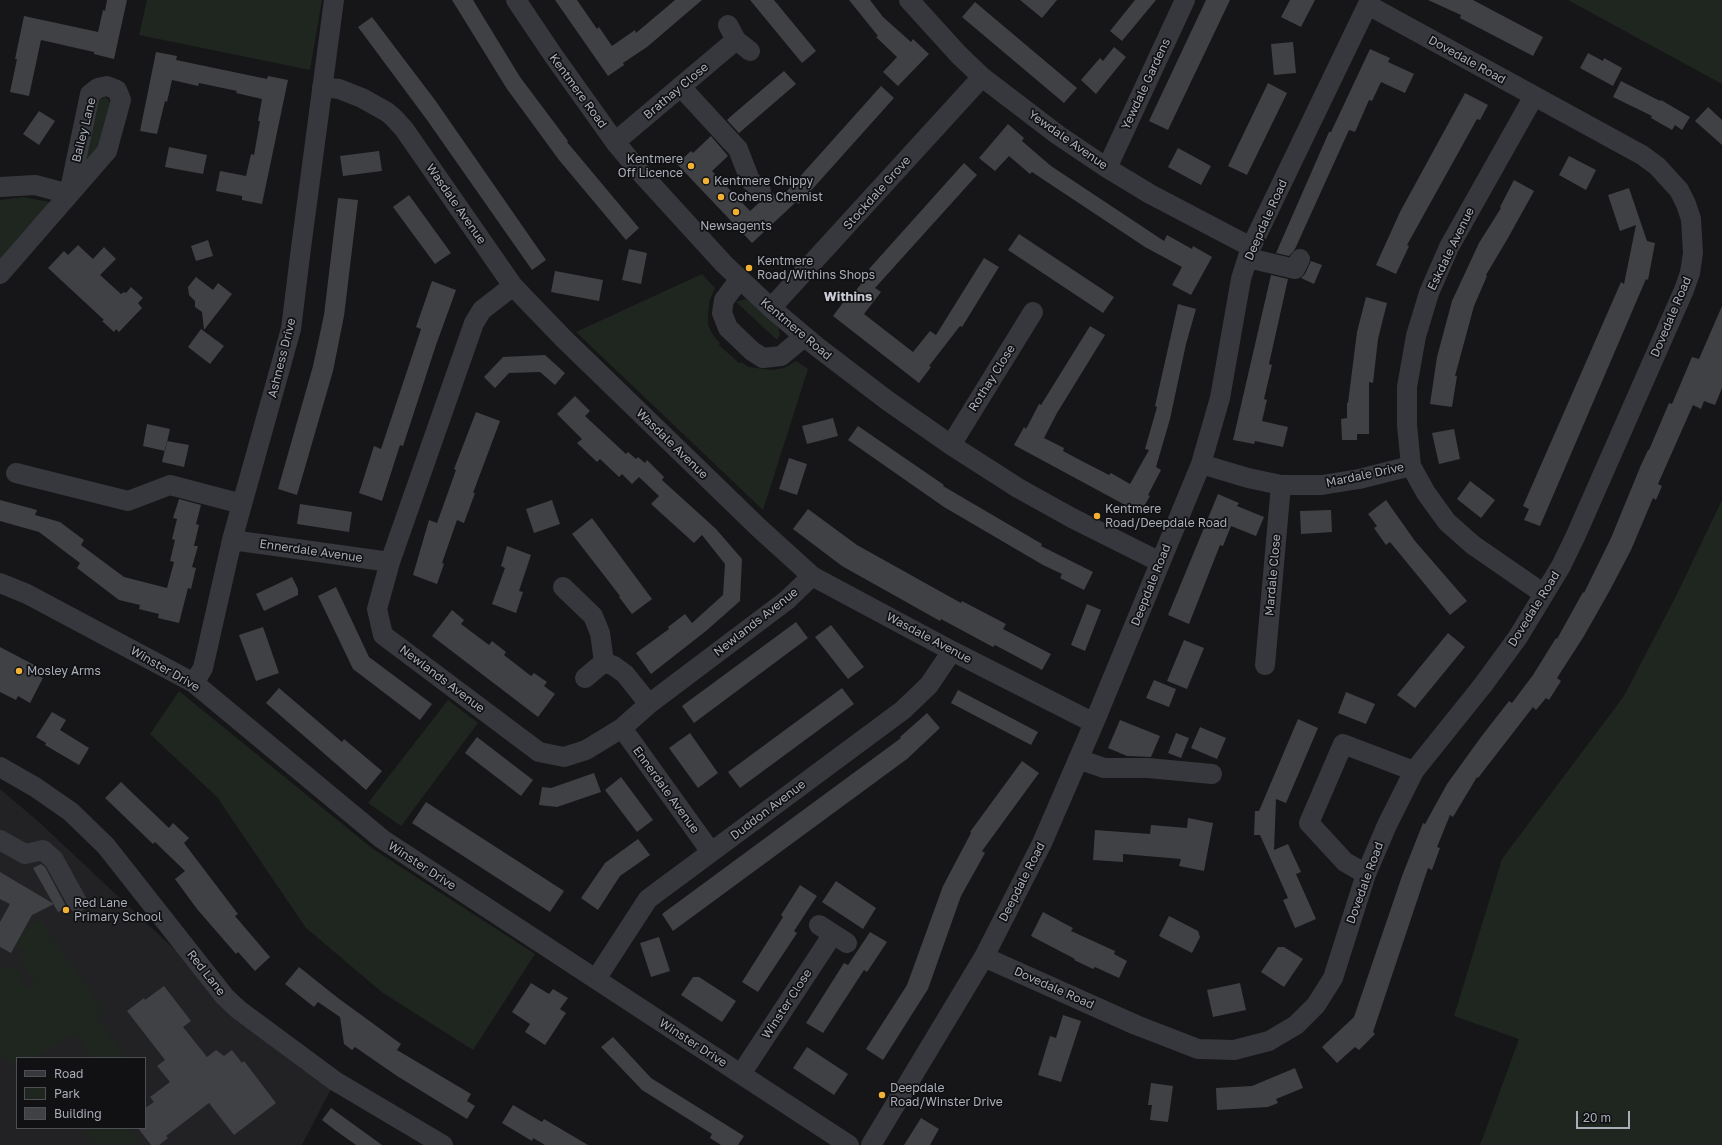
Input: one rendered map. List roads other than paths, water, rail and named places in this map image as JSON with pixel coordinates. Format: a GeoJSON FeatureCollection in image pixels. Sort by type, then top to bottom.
{"type":"FeatureCollection","features":[{"type":"Feature","properties":{"kind":"street","name":"Ashness Drive"},"geometry":{"type":"LineString","coordinates":[[194,683],[203,668],[232,540],[291,329],[334,0]]}},
{"type":"Feature","properties":{"kind":"street","name":"Kentmere Road"},"geometry":{"type":"LineString","coordinates":[[516,0],[615,142],[640,172],[739,280],[804,337],[888,402],[1018,488],[1072,518],[1160,562]]}},
{"type":"Feature","properties":{"kind":"street","name":"Yewdale Avenue"},"geometry":{"type":"LineString","coordinates":[[909,0],[959,55],[982,77],[1058,135],[1107,168],[1249,253],[1295,270],[1300,259]]}},
{"type":"Feature","properties":{"kind":"street","name":"Yewdale Gardens"},"geometry":{"type":"LineString","coordinates":[[1107,168],[1181,1]]}},
{"type":"Feature","properties":{"kind":"street","name":"Dovedale Road"},"geometry":{"type":"LineString","coordinates":[[984,957],[1136,1025],[1198,1049],[1234,1050],[1269,1041],[1296,1025],[1316,1005],[1333,978],[1366,874],[1386,825],[1414,771],[1518,637],[1544,594],[1576,535],[1684,290],[1693,253],[1691,219],[1679,190],[1657,166],[1642,155],[1369,3]]}},
{"type":"Feature","properties":{"kind":"street","name":"Deepdale Road"},"geometry":{"type":"LineString","coordinates":[[871,1145],[984,957],[1042,843],[1094,723],[1201,464],[1220,398],[1241,279],[1249,253],[1369,3]]}},
{"type":"Feature","properties":{"kind":"street","name":"Brathay Close"},"geometry":{"type":"LineString","coordinates":[[615,142],[738,39]]}},
{"type":"Feature","properties":{"kind":"street","name":"Stockdale Grove"},"geometry":{"type":"LineString","coordinates":[[771,308],[982,77]]}},
{"type":"Feature","properties":{"kind":"street","name":"Bailey Lane"},"geometry":{"type":"LineString","coordinates":[[0,274],[107,151],[121,100],[117,90],[107,86],[98,88],[90,94],[69,194]]}},
{"type":"Feature","properties":{"kind":"street","name":"Wasdale Avenue"},"geometry":{"type":"LineString","coordinates":[[322,87],[339,89],[362,98],[387,112],[394,118],[404,129],[512,286],[563,338],[752,522],[812,576],[952,651],[1094,723]]}},
{"type":"Feature","properties":{"kind":"street"},"geometry":{"type":"LineString","coordinates":[[681,87],[738,149],[750,180],[760,192]]}},
{"type":"Feature","properties":{"kind":"street","name":"Eskdale Avenue"},"geometry":{"type":"LineString","coordinates":[[1534,96],[1449,247],[1429,293],[1416,336],[1408,387],[1407,425],[1411,466],[1426,494],[1447,522],[1473,546],[1544,594]]}},
{"type":"Feature","properties":{"kind":"street"},"geometry":{"type":"LineString","coordinates":[[0,187],[35,185],[69,194]]}},
{"type":"Feature","properties":{"kind":"street"},"geometry":{"type":"LineString","coordinates":[[739,280],[724,300],[722,313],[728,328],[752,351],[763,358],[781,356],[804,337]]}},
{"type":"Feature","properties":{"kind":"street","name":"Newlands Avenue"},"geometry":{"type":"LineString","coordinates":[[512,286],[482,310],[474,323],[390,562],[376,609],[383,635],[539,752],[564,757],[586,750],[622,728],[649,704],[787,600],[812,576]]}},
{"type":"Feature","properties":{"kind":"street","name":"Rothay Close"},"geometry":{"type":"LineString","coordinates":[[951,445],[1034,310]]}},
{"type":"Feature","properties":{"kind":"street","name":"Mardale Drive"},"geometry":{"type":"LineString","coordinates":[[1201,464],[1248,478],[1281,485],[1322,485],[1359,479],[1411,466]]}},
{"type":"Feature","properties":{"kind":"street"},"geometry":{"type":"LineString","coordinates":[[16,474],[128,501],[170,485],[242,504]]}},
{"type":"Feature","properties":{"kind":"street","name":"Mardale Close"},"geometry":{"type":"LineString","coordinates":[[1266,665],[1281,485]]}},
{"type":"Feature","properties":{"kind":"street","name":"Ennerdale Avenue"},"geometry":{"type":"LineString","coordinates":[[232,540],[390,562]]}},
{"type":"Feature","properties":{"kind":"street","name":"Winster Drive"},"geometry":{"type":"LineString","coordinates":[[0,583],[27,594],[194,683],[382,839],[849,1145]]}},
{"type":"Feature","properties":{"kind":"street"},"geometry":{"type":"LineString","coordinates":[[560,585],[593,616],[600,633],[604,662]]}},
{"type":"Feature","properties":{"kind":"street","name":"Duddon Avenue"},"geometry":{"type":"LineString","coordinates":[[596,979],[648,899],[904,710],[929,685],[952,651]]}},
{"type":"Feature","properties":{"kind":"street"},"geometry":{"type":"LineString","coordinates":[[604,662],[614,666],[625,674],[649,704]]}},
{"type":"Feature","properties":{"kind":"street"},"geometry":{"type":"LineString","coordinates":[[586,678],[604,662]]}},
{"type":"Feature","properties":{"kind":"street","name":"Ennerdale Avenue"},"geometry":{"type":"LineString","coordinates":[[622,728],[711,852]]}},
{"type":"Feature","properties":{"kind":"street"},"geometry":{"type":"LineString","coordinates":[[1366,874],[1345,862],[1310,823],[1343,744],[1414,771]]}},
{"type":"Feature","properties":{"kind":"street"},"geometry":{"type":"LineString","coordinates":[[1078,759],[1104,768],[1148,768],[1212,774]]}},
{"type":"Feature","properties":{"kind":"street","name":"Red Lane"},"geometry":{"type":"LineString","coordinates":[[0,767],[35,787],[71,812],[106,846],[225,997],[239,1010],[335,1081],[443,1145]]}},
{"type":"Feature","properties":{"kind":"street"},"geometry":{"type":"LineString","coordinates":[[0,840],[25,854],[43,850],[54,860],[77,902]]}},
{"type":"Feature","properties":{"kind":"street","name":"Winster Close"},"geometry":{"type":"LineString","coordinates":[[741,1074],[833,934]]}},
{"type":"Feature","properties":{"kind":"place","name":"Kentmere Off Licence"},"geometry":{"type":"Point","coordinates":[691,166]}},
{"type":"Feature","properties":{"kind":"place","name":"Kentmere Chippy"},"geometry":{"type":"Point","coordinates":[706,181]}},
{"type":"Feature","properties":{"kind":"place","name":"Cohens Chemist"},"geometry":{"type":"Point","coordinates":[721,197]}},
{"type":"Feature","properties":{"kind":"place","name":"Newsagents"},"geometry":{"type":"Point","coordinates":[736,212]}},
{"type":"Feature","properties":{"kind":"place","name":"Kentmere Road/Withins Shops"},"geometry":{"type":"Point","coordinates":[749,268]}},
{"type":"Feature","properties":{"kind":"place","name":"Kentmere Road/Deepdale Road"},"geometry":{"type":"Point","coordinates":[1097,516]}},
{"type":"Feature","properties":{"kind":"place","name":"Mosley Arms"},"geometry":{"type":"Point","coordinates":[19,671]}},
{"type":"Feature","properties":{"kind":"place","name":"Red Lane Primary School"},"geometry":{"type":"Point","coordinates":[66,910]}},
{"type":"Feature","properties":{"kind":"place","name":"Deepdale Road/Winster Drive"},"geometry":{"type":"Point","coordinates":[882,1095]}},
{"type":"Feature","properties":{"kind":"district","name":"Withins"},"geometry":{"type":"Point","coordinates":[848,297]}}]}
